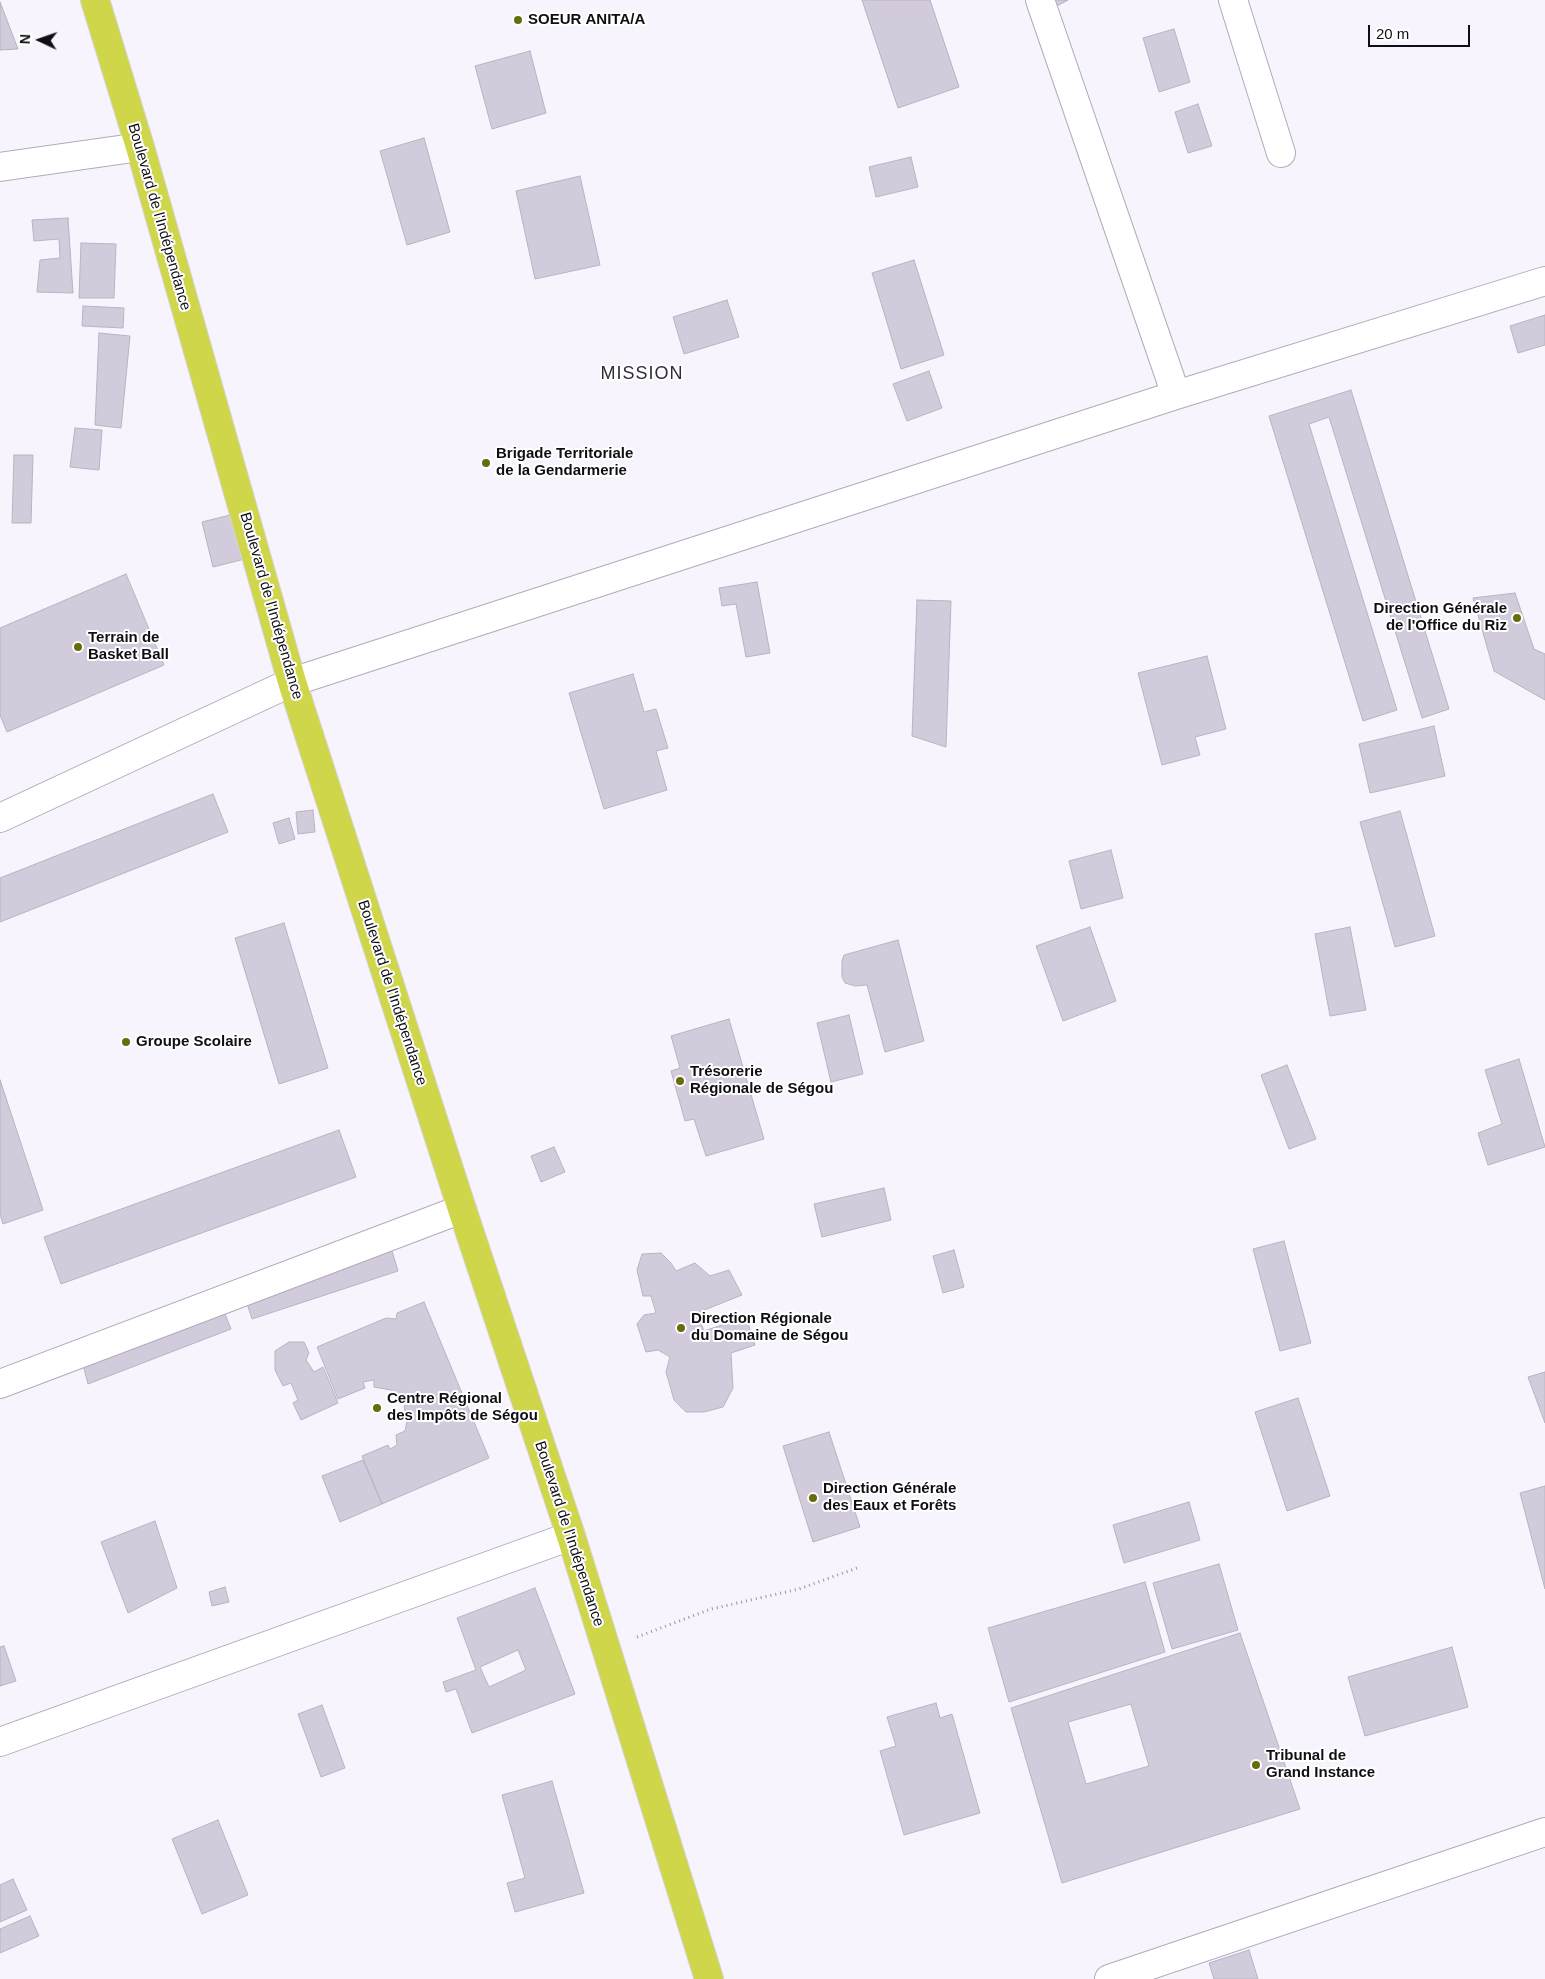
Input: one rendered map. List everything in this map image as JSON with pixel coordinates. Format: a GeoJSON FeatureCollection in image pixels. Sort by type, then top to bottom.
{"type":"FeatureCollection","features":[{"type":"Feature","properties":{"kind":"highway","name":"Boulevard de l'Indépendance"},"geometry":{"type":"LineString","coordinates":[[95,0],[140,147],[292,682],[570,1536],[708,1979]]}},
{"type":"Feature","properties":{"kind":"street"},"geometry":{"type":"LineString","coordinates":[[1040,0],[1176,395]]}},
{"type":"Feature","properties":{"kind":"street"},"geometry":{"type":"LineString","coordinates":[[1233,0],[1281,153]]}},
{"type":"Feature","properties":{"kind":"street"},"geometry":{"type":"LineString","coordinates":[[0,167],[140,147]]}},
{"type":"Feature","properties":{"kind":"street"},"geometry":{"type":"LineString","coordinates":[[0,818],[292,682],[1176,395],[1545,281]]}},
{"type":"Feature","properties":{"kind":"street"},"geometry":{"type":"LineString","coordinates":[[0,1384],[462,1209]]}},
{"type":"Feature","properties":{"kind":"street"},"geometry":{"type":"LineString","coordinates":[[0,1742],[570,1536]]}},
{"type":"Feature","properties":{"kind":"street"},"geometry":{"type":"LineString","coordinates":[[1109,1979],[1545,1832]]}},
{"type":"Feature","properties":{"kind":"path"},"geometry":{"type":"LineString","coordinates":[[606,1649],[712,1609],[799,1589],[857,1568]]}},
{"type":"Feature","properties":{"kind":"building"},"geometry":{"type":"Polygon","coordinates":[[[862,0],[930,0],[959,87],[898,108],[862,0]]]}},
{"type":"Feature","properties":{"kind":"building"},"geometry":{"type":"Polygon","coordinates":[[[1051,0],[1068,0],[1055,7],[1051,0]]]}},
{"type":"Feature","properties":{"kind":"building"},"geometry":{"type":"Polygon","coordinates":[[[0,2],[18,49],[0,50],[0,2]]]}},
{"type":"Feature","properties":{"kind":"building"},"geometry":{"type":"Polygon","coordinates":[[[1174,29],[1190,82],[1159,92],[1143,38],[1174,29]]]}},
{"type":"Feature","properties":{"kind":"building"},"geometry":{"type":"Polygon","coordinates":[[[530,51],[546,113],[492,129],[475,66],[530,51]]]}},
{"type":"Feature","properties":{"kind":"building"},"geometry":{"type":"Polygon","coordinates":[[[1198,104],[1212,146],[1188,153],[1175,112],[1198,104]]]}},
{"type":"Feature","properties":{"kind":"building"},"geometry":{"type":"Polygon","coordinates":[[[424,138],[450,232],[407,245],[380,151],[424,138]]]}},
{"type":"Feature","properties":{"kind":"building"},"geometry":{"type":"Polygon","coordinates":[[[911,157],[918,187],[876,197],[869,167],[911,157]]]}},
{"type":"Feature","properties":{"kind":"building"},"geometry":{"type":"Polygon","coordinates":[[[580,176],[600,265],[535,279],[516,191],[580,176]]]}},
{"type":"Feature","properties":{"kind":"building"},"geometry":{"type":"Polygon","coordinates":[[[68,218],[73,293],[37,292],[40,260],[60,258],[59,239],[34,241],[32,220],[68,218]]]}},
{"type":"Feature","properties":{"kind":"building"},"geometry":{"type":"Polygon","coordinates":[[[81,243],[116,244],[114,298],[79,298],[81,243]]]}},
{"type":"Feature","properties":{"kind":"building"},"geometry":{"type":"Polygon","coordinates":[[[914,260],[944,355],[901,369],[872,273],[914,260]]]}},
{"type":"Feature","properties":{"kind":"building"},"geometry":{"type":"Polygon","coordinates":[[[727,300],[739,337],[684,354],[673,317],[727,300]]]}},
{"type":"Feature","properties":{"kind":"building"},"geometry":{"type":"Polygon","coordinates":[[[83,306],[124,308],[123,328],[82,326],[83,306]]]}},
{"type":"Feature","properties":{"kind":"building"},"geometry":{"type":"Polygon","coordinates":[[[1545,315],[1545,345],[1518,353],[1510,326],[1545,315]]]}},
{"type":"Feature","properties":{"kind":"building"},"geometry":{"type":"Polygon","coordinates":[[[99,333],[130,336],[121,428],[95,425],[99,333]]]}},
{"type":"Feature","properties":{"kind":"building"},"geometry":{"type":"Polygon","coordinates":[[[929,371],[942,408],[907,421],[893,384],[929,371]]]}},
{"type":"Feature","properties":{"kind":"building"},"geometry":{"type":"Polygon","coordinates":[[[1351,390],[1449,709],[1422,718],[1329,417],[1309,424],[1397,710],[1363,721],[1269,416],[1351,390]]]}},
{"type":"Feature","properties":{"kind":"building"},"geometry":{"type":"Polygon","coordinates":[[[75,428],[102,430],[99,470],[70,467],[75,428]]]}},
{"type":"Feature","properties":{"kind":"building"},"geometry":{"type":"Polygon","coordinates":[[[14,455],[33,455],[31,523],[12,523],[14,455]]]}},
{"type":"Feature","properties":{"kind":"building"},"geometry":{"type":"Polygon","coordinates":[[[246,511],[257,556],[213,567],[202,522],[246,511]]]}},
{"type":"Feature","properties":{"kind":"building","name":"Terrain de Basket Ball"},"geometry":{"type":"Polygon","coordinates":[[[126,574],[164,665],[7,732],[0,715],[0,628],[126,574]]]}},
{"type":"Feature","properties":{"kind":"building"},"geometry":{"type":"Polygon","coordinates":[[[757,582],[770,653],[746,657],[736,604],[722,606],[719,588],[757,582]]]}},
{"type":"Feature","properties":{"kind":"building"},"geometry":{"type":"Polygon","coordinates":[[[1515,593],[1534,649],[1545,654],[1545,700],[1494,671],[1473,598],[1515,593]]]}},
{"type":"Feature","properties":{"kind":"building"},"geometry":{"type":"Polygon","coordinates":[[[917,600],[951,601],[946,747],[912,736],[917,600]]]}},
{"type":"Feature","properties":{"kind":"building"},"geometry":{"type":"Polygon","coordinates":[[[1207,656],[1226,729],[1195,737],[1200,755],[1162,765],[1138,673],[1207,656]]]}},
{"type":"Feature","properties":{"kind":"building"},"geometry":{"type":"Polygon","coordinates":[[[633,674],[644,712],[656,709],[668,748],[656,751],[667,790],[604,809],[569,693],[633,674]]]}},
{"type":"Feature","properties":{"kind":"building"},"geometry":{"type":"Polygon","coordinates":[[[1434,726],[1445,776],[1370,793],[1359,744],[1434,726]]]}},
{"type":"Feature","properties":{"kind":"building"},"geometry":{"type":"Polygon","coordinates":[[[213,794],[228,832],[0,922],[0,878],[213,794]]]}},
{"type":"Feature","properties":{"kind":"building"},"geometry":{"type":"Polygon","coordinates":[[[313,810],[315,832],[298,834],[296,812],[313,810]]]}},
{"type":"Feature","properties":{"kind":"building"},"geometry":{"type":"Polygon","coordinates":[[[1400,811],[1435,936],[1395,947],[1360,822],[1400,811]]]}},
{"type":"Feature","properties":{"kind":"building"},"geometry":{"type":"Polygon","coordinates":[[[289,818],[295,839],[279,844],[273,823],[289,818]]]}},
{"type":"Feature","properties":{"kind":"building"},"geometry":{"type":"Polygon","coordinates":[[[1111,850],[1123,898],[1081,909],[1069,861],[1111,850]]]}},
{"type":"Feature","properties":{"kind":"building"},"geometry":{"type":"Polygon","coordinates":[[[284,923],[328,1068],[279,1084],[235,938],[284,923]]]}},
{"type":"Feature","properties":{"kind":"building"},"geometry":{"type":"Polygon","coordinates":[[[1090,927],[1116,1001],[1063,1021],[1036,946],[1090,927]]]}},
{"type":"Feature","properties":{"kind":"building"},"geometry":{"type":"Polygon","coordinates":[[[1350,927],[1366,1010],[1330,1016],[1315,934],[1350,927]]]}},
{"type":"Feature","properties":{"kind":"building"},"geometry":{"type":"Polygon","coordinates":[[[898,940],[924,1041],[885,1052],[867,985],[855,986],[845,983],[842,977],[842,961],[844,955],[898,940]]]}},
{"type":"Feature","properties":{"kind":"building"},"geometry":{"type":"Polygon","coordinates":[[[849,1015],[863,1074],[831,1082],[817,1023],[849,1015]]]}},
{"type":"Feature","properties":{"kind":"building"},"geometry":{"type":"Polygon","coordinates":[[[729,1019],[764,1139],[706,1156],[694,1119],[685,1121],[671,1071],[680,1068],[671,1036],[729,1019]]]}},
{"type":"Feature","properties":{"kind":"building"},"geometry":{"type":"Polygon","coordinates":[[[1519,1059],[1545,1147],[1488,1165],[1478,1133],[1502,1124],[1485,1070],[1519,1059]]]}},
{"type":"Feature","properties":{"kind":"building"},"geometry":{"type":"Polygon","coordinates":[[[1287,1065],[1316,1139],[1289,1149],[1261,1075],[1287,1065]]]}},
{"type":"Feature","properties":{"kind":"building"},"geometry":{"type":"Polygon","coordinates":[[[0,1080],[43,1210],[3,1224],[0,1214],[0,1080]]]}},
{"type":"Feature","properties":{"kind":"building"},"geometry":{"type":"Polygon","coordinates":[[[339,1130],[356,1177],[61,1284],[44,1237],[339,1130]]]}},
{"type":"Feature","properties":{"kind":"building"},"geometry":{"type":"Polygon","coordinates":[[[554,1147],[565,1172],[541,1182],[531,1156],[554,1147]]]}},
{"type":"Feature","properties":{"kind":"building"},"geometry":{"type":"Polygon","coordinates":[[[884,1188],[891,1220],[822,1237],[814,1204],[884,1188]]]}},
{"type":"Feature","properties":{"kind":"building"},"geometry":{"type":"Polygon","coordinates":[[[389,1241],[398,1271],[252,1319],[244,1294],[389,1241]]]}},
{"type":"Feature","properties":{"kind":"building"},"geometry":{"type":"Polygon","coordinates":[[[1284,1241],[1311,1343],[1280,1351],[1253,1249],[1284,1241]]]}},
{"type":"Feature","properties":{"kind":"building"},"geometry":{"type":"Polygon","coordinates":[[[954,1250],[964,1287],[943,1293],[933,1256],[954,1250]]]}},
{"type":"Feature","properties":{"kind":"building"},"geometry":{"type":"Polygon","coordinates":[[[661,1253],[676,1271],[695,1263],[710,1276],[729,1270],[742,1295],[697,1313],[704,1331],[746,1317],[755,1345],[731,1353],[733,1388],[723,1407],[704,1412],[686,1412],[674,1400],[666,1372],[670,1357],[658,1350],[646,1352],[637,1324],[644,1315],[656,1313],[651,1296],[643,1296],[637,1270],[642,1254],[661,1253]]]}},
{"type":"Feature","properties":{"kind":"building"},"geometry":{"type":"Polygon","coordinates":[[[424,1302],[489,1458],[382,1504],[362,1456],[388,1445],[390,1449],[397,1445],[396,1435],[405,1431],[407,1421],[404,1406],[412,1403],[409,1395],[401,1399],[391,1390],[374,1387],[374,1380],[363,1382],[365,1388],[338,1399],[317,1347],[386,1318],[396,1319],[397,1313],[424,1302]]]}},
{"type":"Feature","properties":{"kind":"building"},"geometry":{"type":"Polygon","coordinates":[[[221,1304],[231,1329],[88,1384],[82,1361],[221,1304]]]}},
{"type":"Feature","properties":{"kind":"building"},"geometry":{"type":"Polygon","coordinates":[[[289,1342],[304,1342],[309,1353],[306,1360],[314,1372],[323,1367],[338,1403],[301,1420],[293,1403],[298,1400],[291,1383],[283,1386],[275,1370],[275,1351],[289,1342]]]}},
{"type":"Feature","properties":{"kind":"building"},"geometry":{"type":"Polygon","coordinates":[[[1545,1372],[1545,1423],[1528,1377],[1545,1372]]]}},
{"type":"Feature","properties":{"kind":"building"},"geometry":{"type":"Polygon","coordinates":[[[1298,1398],[1330,1496],[1287,1511],[1255,1412],[1298,1398]]]}},
{"type":"Feature","properties":{"kind":"building"},"geometry":{"type":"Polygon","coordinates":[[[829,1432],[860,1527],[813,1542],[783,1446],[829,1432]]]}},
{"type":"Feature","properties":{"kind":"building"},"geometry":{"type":"Polygon","coordinates":[[[363,1460],[382,1504],[340,1522],[322,1476],[363,1460]]]}},
{"type":"Feature","properties":{"kind":"building"},"geometry":{"type":"Polygon","coordinates":[[[1545,1486],[1545,1589],[1520,1493],[1545,1486]]]}},
{"type":"Feature","properties":{"kind":"building"},"geometry":{"type":"Polygon","coordinates":[[[1189,1502],[1200,1540],[1124,1563],[1113,1525],[1189,1502]]]}},
{"type":"Feature","properties":{"kind":"building"},"geometry":{"type":"Polygon","coordinates":[[[155,1521],[177,1588],[128,1613],[101,1542],[155,1521]]]}},
{"type":"Feature","properties":{"kind":"building"},"geometry":{"type":"Polygon","coordinates":[[[1219,1564],[1238,1630],[1172,1649],[1153,1583],[1219,1564]]]}},
{"type":"Feature","properties":{"kind":"building"},"geometry":{"type":"Polygon","coordinates":[[[1145,1582],[1165,1652],[1009,1702],[988,1628],[1145,1582]]]}},
{"type":"Feature","properties":{"kind":"building"},"geometry":{"type":"Polygon","coordinates":[[[225,1587],[229,1602],[212,1606],[209,1592],[225,1587]]]}},
{"type":"Feature","properties":{"kind":"building"},"geometry":{"type":"Polygon","coordinates":[[[535,1588],[575,1694],[472,1733],[456,1689],[446,1692],[443,1682],[476,1670],[457,1618],[535,1588]],[[518,1650],[480,1667],[489,1687],[526,1670],[518,1650]]]}},
{"type":"Feature","properties":{"kind":"building"},"geometry":{"type":"Polygon","coordinates":[[[1240,1633],[1300,1809],[1062,1883],[1011,1708],[1240,1633]],[[1131,1704],[1068,1722],[1086,1784],[1149,1766],[1131,1704]]]}},
{"type":"Feature","properties":{"kind":"building"},"geometry":{"type":"Polygon","coordinates":[[[4,1646],[16,1681],[0,1686],[0,1647],[4,1646]]]}},
{"type":"Feature","properties":{"kind":"building"},"geometry":{"type":"Polygon","coordinates":[[[1452,1647],[1468,1707],[1365,1736],[1348,1677],[1452,1647]]]}},
{"type":"Feature","properties":{"kind":"building"},"geometry":{"type":"Polygon","coordinates":[[[936,1703],[940,1718],[952,1714],[980,1813],[904,1835],[880,1751],[896,1746],[887,1717],[936,1703]]]}},
{"type":"Feature","properties":{"kind":"building"},"geometry":{"type":"Polygon","coordinates":[[[322,1705],[345,1768],[321,1777],[298,1714],[322,1705]]]}},
{"type":"Feature","properties":{"kind":"building"},"geometry":{"type":"Polygon","coordinates":[[[552,1781],[584,1893],[515,1912],[507,1883],[525,1878],[502,1795],[552,1781]]]}},
{"type":"Feature","properties":{"kind":"building"},"geometry":{"type":"Polygon","coordinates":[[[218,1820],[248,1895],[202,1914],[172,1839],[218,1820]]]}},
{"type":"Feature","properties":{"kind":"building"},"geometry":{"type":"Polygon","coordinates":[[[13,1879],[27,1910],[0,1922],[0,1885],[13,1879]]]}},
{"type":"Feature","properties":{"kind":"building"},"geometry":{"type":"Polygon","coordinates":[[[30,1916],[39,1936],[0,1953],[0,1929],[30,1916]]]}},
{"type":"Feature","properties":{"kind":"building"},"geometry":{"type":"Polygon","coordinates":[[[1249,1950],[1258,1979],[1214,1979],[1209,1963],[1249,1950]]]}},
{"type":"Feature","properties":{"kind":"place","name":"SOEUR ANITA/A"},"geometry":{"type":"Point","coordinates":[518,20]}},
{"type":"Feature","properties":{"kind":"place","name":"Brigade Territoriale de la Gendarmerie"},"geometry":{"type":"Point","coordinates":[486,463]}},
{"type":"Feature","properties":{"kind":"place","name":"Direction Générale de l'Office du Riz"},"geometry":{"type":"Point","coordinates":[1517,618]}},
{"type":"Feature","properties":{"kind":"place","name":"Terrain de Basket Ball"},"geometry":{"type":"Point","coordinates":[78,647]}},
{"type":"Feature","properties":{"kind":"place","name":"Groupe Scolaire"},"geometry":{"type":"Point","coordinates":[126,1042]}},
{"type":"Feature","properties":{"kind":"place","name":"Trésorerie Régionale de Ségou"},"geometry":{"type":"Point","coordinates":[680,1081]}},
{"type":"Feature","properties":{"kind":"place","name":"Direction Régionale du Domaine de Ségou"},"geometry":{"type":"Point","coordinates":[681,1328]}},
{"type":"Feature","properties":{"kind":"place","name":"Centre Régional des Impôts de Ségou"},"geometry":{"type":"Point","coordinates":[377,1408]}},
{"type":"Feature","properties":{"kind":"place","name":"Direction Générale des Eaux et Forêts"},"geometry":{"type":"Point","coordinates":[813,1498]}},
{"type":"Feature","properties":{"kind":"place","name":"Tribunal de Grand Instance"},"geometry":{"type":"Point","coordinates":[1256,1765]}},
{"type":"Feature","properties":{"kind":"district","name":"MISSION"},"geometry":{"type":"Point","coordinates":[642,374]}}]}
